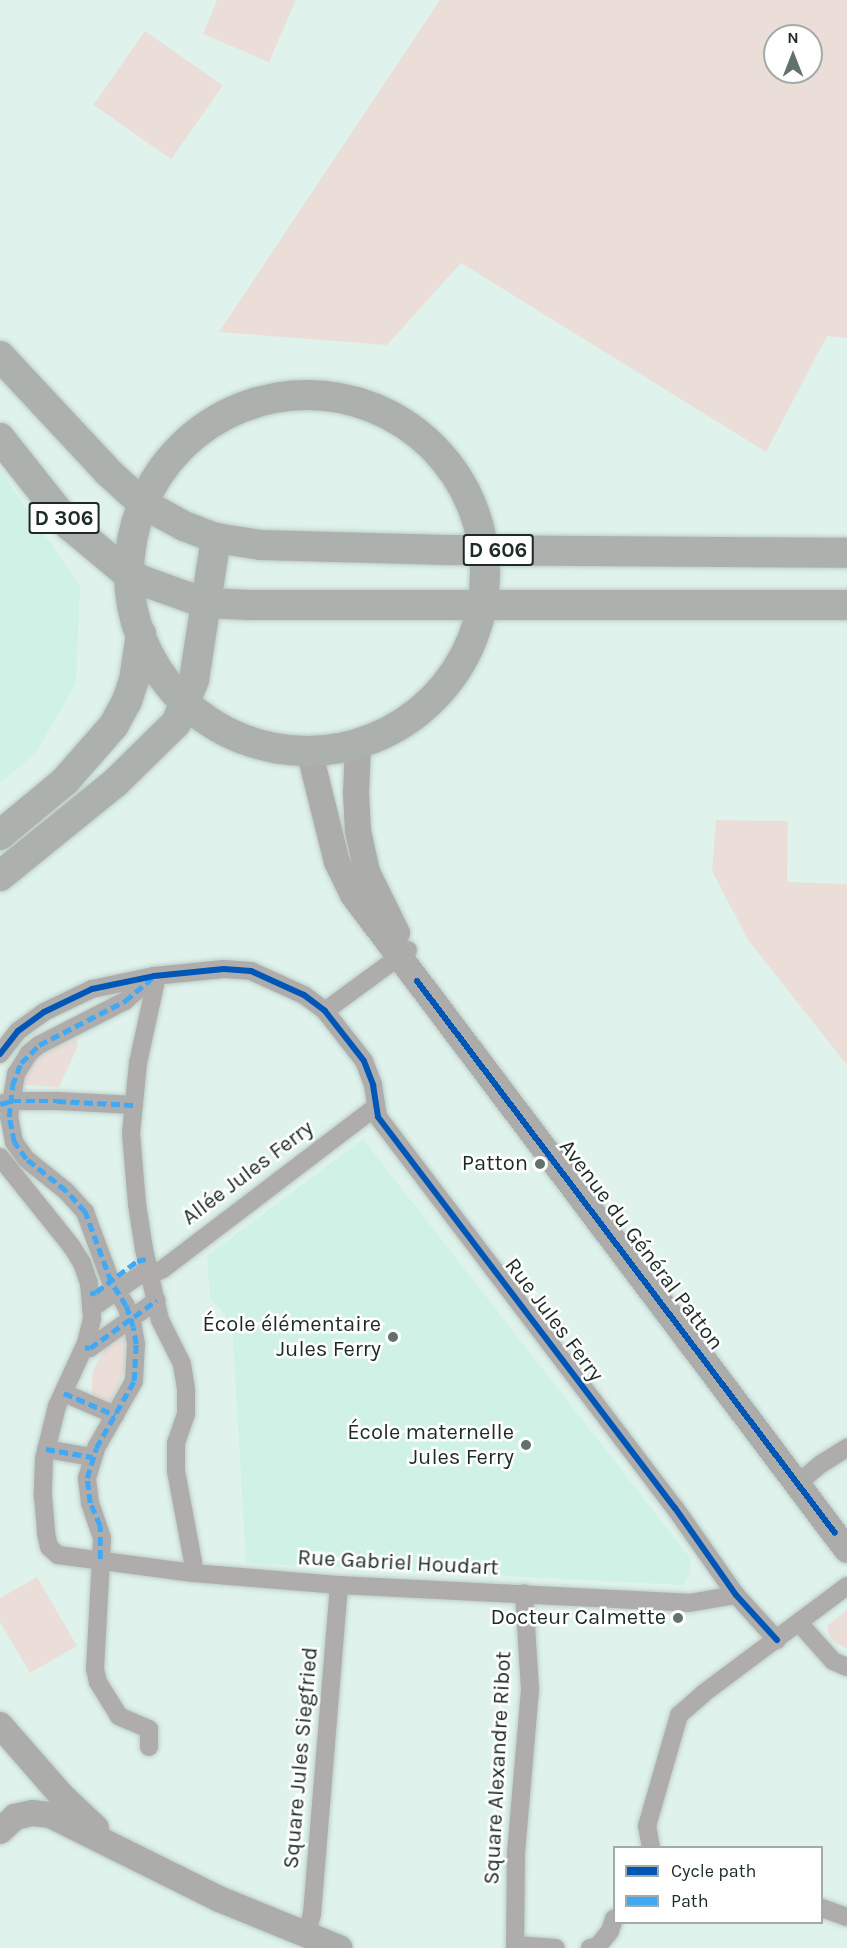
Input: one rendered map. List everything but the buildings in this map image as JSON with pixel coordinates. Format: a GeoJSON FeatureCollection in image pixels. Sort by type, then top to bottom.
{"type":"FeatureCollection","features":[{"type":"Feature","properties":{"kind":"main road","name":"D 306"},"geometry":{"type":"LineString","coordinates":[[0,356],[108,472],[155,512]]}},
{"type":"Feature","properties":{"kind":"main road"},"geometry":{"type":"LineString","coordinates":[[290,396],[334,397],[356,402],[387,414],[416,432],[447,463],[460,482],[474,512],[483,544],[485,589],[481,611],[471,643],[455,672],[441,690],[408,720],[358,744],[309,750],[280,749],[237,736],[217,726],[181,699],[160,673],[143,644],[131,601],[129,579],[133,535],[139,513],[153,483],[173,456],[206,426],[225,415],[267,399],[290,396]]}},
{"type":"Feature","properties":{"kind":"main road","name":"D 306"},"geometry":{"type":"LineString","coordinates":[[0,438],[69,525],[123,570],[143,581]]}},
{"type":"Feature","properties":{"kind":"main road","name":"D 606"},"geometry":{"type":"LineString","coordinates":[[155,512],[216,538],[260,545],[447,550],[847,553]]}},
{"type":"Feature","properties":{"kind":"main road"},"geometry":{"type":"LineString","coordinates":[[0,835],[65,781],[118,717],[131,690],[139,657],[143,581],[155,512]]}},
{"type":"Feature","properties":{"kind":"main road"},"geometry":{"type":"LineString","coordinates":[[0,876],[142,760],[176,723],[194,680],[216,538]]}},
{"type":"Feature","properties":{"kind":"main road"},"geometry":{"type":"LineString","coordinates":[[143,581],[205,603],[250,605],[847,605]]}},
{"type":"Feature","properties":{"kind":"main road","name":"Avenue du Général Patton"},"geometry":{"type":"LineString","coordinates":[[358,744],[356,793],[358,831],[367,872],[403,953]]}},
{"type":"Feature","properties":{"kind":"main road","name":"Avenue du Général Patton"},"geometry":{"type":"LineString","coordinates":[[309,750],[337,862],[353,895],[403,953],[547,1150],[801,1480],[847,1533]]}},
{"type":"Feature","properties":{"kind":"main road","name":"Avenue du Général Patton"},"geometry":{"type":"LineString","coordinates":[[801,1480],[847,1550]]}},
{"type":"Feature","properties":{"kind":"main road"},"geometry":{"type":"LineString","coordinates":[[0,1725],[61,1795],[118,1849]]}},
{"type":"Feature","properties":{"kind":"main road"},"geometry":{"type":"LineString","coordinates":[[0,1831],[15,1817],[43,1813],[219,1899],[339,1948]]}},
{"type":"Feature","properties":{"kind":"street"},"geometry":{"type":"LineString","coordinates":[[325,1011],[403,953]]}},
{"type":"Feature","properties":{"kind":"street","name":"Rue Jules Ferry"},"geometry":{"type":"LineString","coordinates":[[0,1054],[18,1031],[44,1012],[92,989],[154,976],[224,969],[251,971],[304,995],[325,1011],[364,1061],[373,1085],[374,1107],[378,1118],[675,1508],[736,1595],[777,1640]]}},
{"type":"Feature","properties":{"kind":"street"},"geometry":{"type":"LineString","coordinates":[[154,976],[155,985],[138,1063],[131,1133],[137,1204],[151,1278],[164,1331],[182,1364],[186,1390],[186,1414],[176,1443],[176,1471],[193,1562],[192,1573]]}},
{"type":"Feature","properties":{"kind":"street"},"geometry":{"type":"LineString","coordinates":[[150,1747],[150,1729],[119,1716],[98,1682],[95,1669],[100,1526],[90,1503],[87,1478],[92,1456],[134,1381],[136,1344],[121,1299],[85,1212],[66,1191],[26,1159],[14,1142],[5,1103],[16,1074],[29,1053],[39,1045],[125,1001],[154,976]]}},
{"type":"Feature","properties":{"kind":"street"},"geometry":{"type":"LineString","coordinates":[[5,1103],[57,1101],[134,1105]]}},
{"type":"Feature","properties":{"kind":"street","name":"Allée Jules Ferry"},"geometry":{"type":"LineString","coordinates":[[151,1278],[374,1107]]}},
{"type":"Feature","properties":{"kind":"street"},"geometry":{"type":"LineString","coordinates":[[0,1157],[72,1247],[82,1263],[91,1300],[90,1327],[85,1347],[64,1393],[46,1449],[92,1456]]}},
{"type":"Feature","properties":{"kind":"street"},"geometry":{"type":"LineString","coordinates":[[85,1347],[90,1348],[121,1299],[137,1261],[151,1278]]}},
{"type":"Feature","properties":{"kind":"street"},"geometry":{"type":"LineString","coordinates":[[90,1327],[98,1327],[121,1299],[151,1278]]}},
{"type":"Feature","properties":{"kind":"street"},"geometry":{"type":"LineString","coordinates":[[91,1300],[121,1299]]}},
{"type":"Feature","properties":{"kind":"street"},"geometry":{"type":"LineString","coordinates":[[64,1393],[115,1415]]}},
{"type":"Feature","properties":{"kind":"street"},"geometry":{"type":"LineString","coordinates":[[801,1480],[847,1448]]}},
{"type":"Feature","properties":{"kind":"street","name":"Rue Gabriel Houdart"},"geometry":{"type":"LineString","coordinates":[[46,1449],[43,1496],[46,1533],[49,1547],[58,1555],[192,1573],[339,1585],[689,1603],[736,1595]]}},
{"type":"Feature","properties":{"kind":"street","name":"Square Jules Siegfried"},"geometry":{"type":"LineString","coordinates":[[307,1935],[314,1896],[339,1585]]}},
{"type":"Feature","properties":{"kind":"street"},"geometry":{"type":"LineString","coordinates":[[651,1846],[647,1826],[679,1715],[704,1693],[800,1624],[847,1586]]}},
{"type":"Feature","properties":{"kind":"street","name":"Square Alexandre Ribot"},"geometry":{"type":"LineString","coordinates":[[525,1593],[530,1689],[516,1853],[515,1946],[556,1948]]}},
{"type":"Feature","properties":{"kind":"street"},"geometry":{"type":"LineString","coordinates":[[800,1624],[833,1661],[847,1667]]}},
{"type":"Feature","properties":{"kind":"street"},"geometry":{"type":"LineString","coordinates":[[823,1908],[847,1917]]}},
{"type":"Feature","properties":{"kind":"street"},"geometry":{"type":"LineString","coordinates":[[590,1948],[598,1946],[613,1924]]}},
{"type":"Feature","properties":{"kind":"shaded area"},"geometry":{"type":"Polygon","coordinates":[[[217,0],[296,0],[269,62],[203,34],[217,0]]]}},
{"type":"Feature","properties":{"kind":"shaded area"},"geometry":{"type":"Polygon","coordinates":[[[440,0],[847,0],[847,338],[827,336],[766,452],[461,263],[387,345],[219,332],[440,0]]]}},
{"type":"Feature","properties":{"kind":"shaded area"},"geometry":{"type":"Polygon","coordinates":[[[145,31],[223,85],[171,159],[93,105],[145,31]]]}},
{"type":"Feature","properties":{"kind":"shaded area"},"geometry":{"type":"Polygon","coordinates":[[[0,470],[80,586],[76,683],[36,753],[0,783],[0,470]]]}},
{"type":"Feature","properties":{"kind":"shaded area"},"geometry":{"type":"Polygon","coordinates":[[[716,820],[788,821],[787,882],[847,884],[847,1065],[748,940],[712,871],[716,820]]]}},
{"type":"Feature","properties":{"kind":"shaded area"},"geometry":{"type":"Polygon","coordinates":[[[76,1039],[78,1046],[59,1087],[23,1085],[27,1067],[35,1060],[50,1050],[76,1039]]]}},
{"type":"Feature","properties":{"kind":"shaded area"},"geometry":{"type":"Polygon","coordinates":[[[363,1139],[691,1559],[690,1573],[683,1585],[246,1563],[232,1323],[210,1298],[207,1256],[363,1139]]]}},
{"type":"Feature","properties":{"kind":"shaded area"},"geometry":{"type":"Polygon","coordinates":[[[125,1333],[125,1369],[112,1404],[91,1394],[93,1371],[105,1348],[125,1333]]]}},
{"type":"Feature","properties":{"kind":"shaded area"},"geometry":{"type":"Polygon","coordinates":[[[37,1577],[77,1646],[30,1673],[0,1622],[0,1598],[37,1577]]]}},
{"type":"Feature","properties":{"kind":"shaded area"},"geometry":{"type":"Polygon","coordinates":[[[847,1610],[847,1649],[832,1640],[828,1632],[828,1625],[847,1610]]]}},
{"type":"Feature","properties":{"kind":"marked path"},"geometry":{"type":"LineString","coordinates":[[100,1559],[100,1526],[90,1503],[87,1478],[96,1448],[134,1381],[136,1344],[133,1327],[126,1306],[111,1282],[85,1212],[66,1191],[26,1159],[14,1142],[9,1117],[12,1086],[21,1063],[39,1045],[125,1001],[152,978]]}},
{"type":"Feature","properties":{"kind":"marked path"},"geometry":{"type":"LineString","coordinates":[[0,1104],[12,1101],[57,1101],[134,1105]]}},
{"type":"Feature","properties":{"kind":"marked path"},"geometry":{"type":"LineString","coordinates":[[90,1294],[96,1292],[137,1261],[146,1259]]}},
{"type":"Feature","properties":{"kind":"marked path"},"geometry":{"type":"LineString","coordinates":[[85,1347],[90,1348],[157,1300]]}},
{"type":"Feature","properties":{"kind":"marked path"},"geometry":{"type":"LineString","coordinates":[[64,1393],[115,1415]]}},
{"type":"Feature","properties":{"kind":"marked path"},"geometry":{"type":"LineString","coordinates":[[46,1449],[92,1457]]}},
{"type":"Feature","properties":{"kind":"cycle path"},"geometry":{"type":"LineString","coordinates":[[0,1054],[18,1031],[44,1012],[92,989],[154,976],[224,969],[251,971],[304,995],[325,1011],[364,1061],[373,1085],[378,1117],[675,1508],[736,1595],[777,1640]]}},
{"type":"Feature","properties":{"kind":"cycle path"},"geometry":{"type":"LineString","coordinates":[[417,981],[835,1533]]}},
{"type":"Feature","properties":{"kind":"place","name":"Patton"},"geometry":{"type":"Point","coordinates":[540,1164]}},
{"type":"Feature","properties":{"kind":"place","name":"École élémentaire Jules Ferry"},"geometry":{"type":"Point","coordinates":[393,1337]}},
{"type":"Feature","properties":{"kind":"place","name":"École maternelle Jules Ferry"},"geometry":{"type":"Point","coordinates":[526,1445]}},
{"type":"Feature","properties":{"kind":"place","name":"Docteur Calmette"},"geometry":{"type":"Point","coordinates":[678,1618]}}]}
